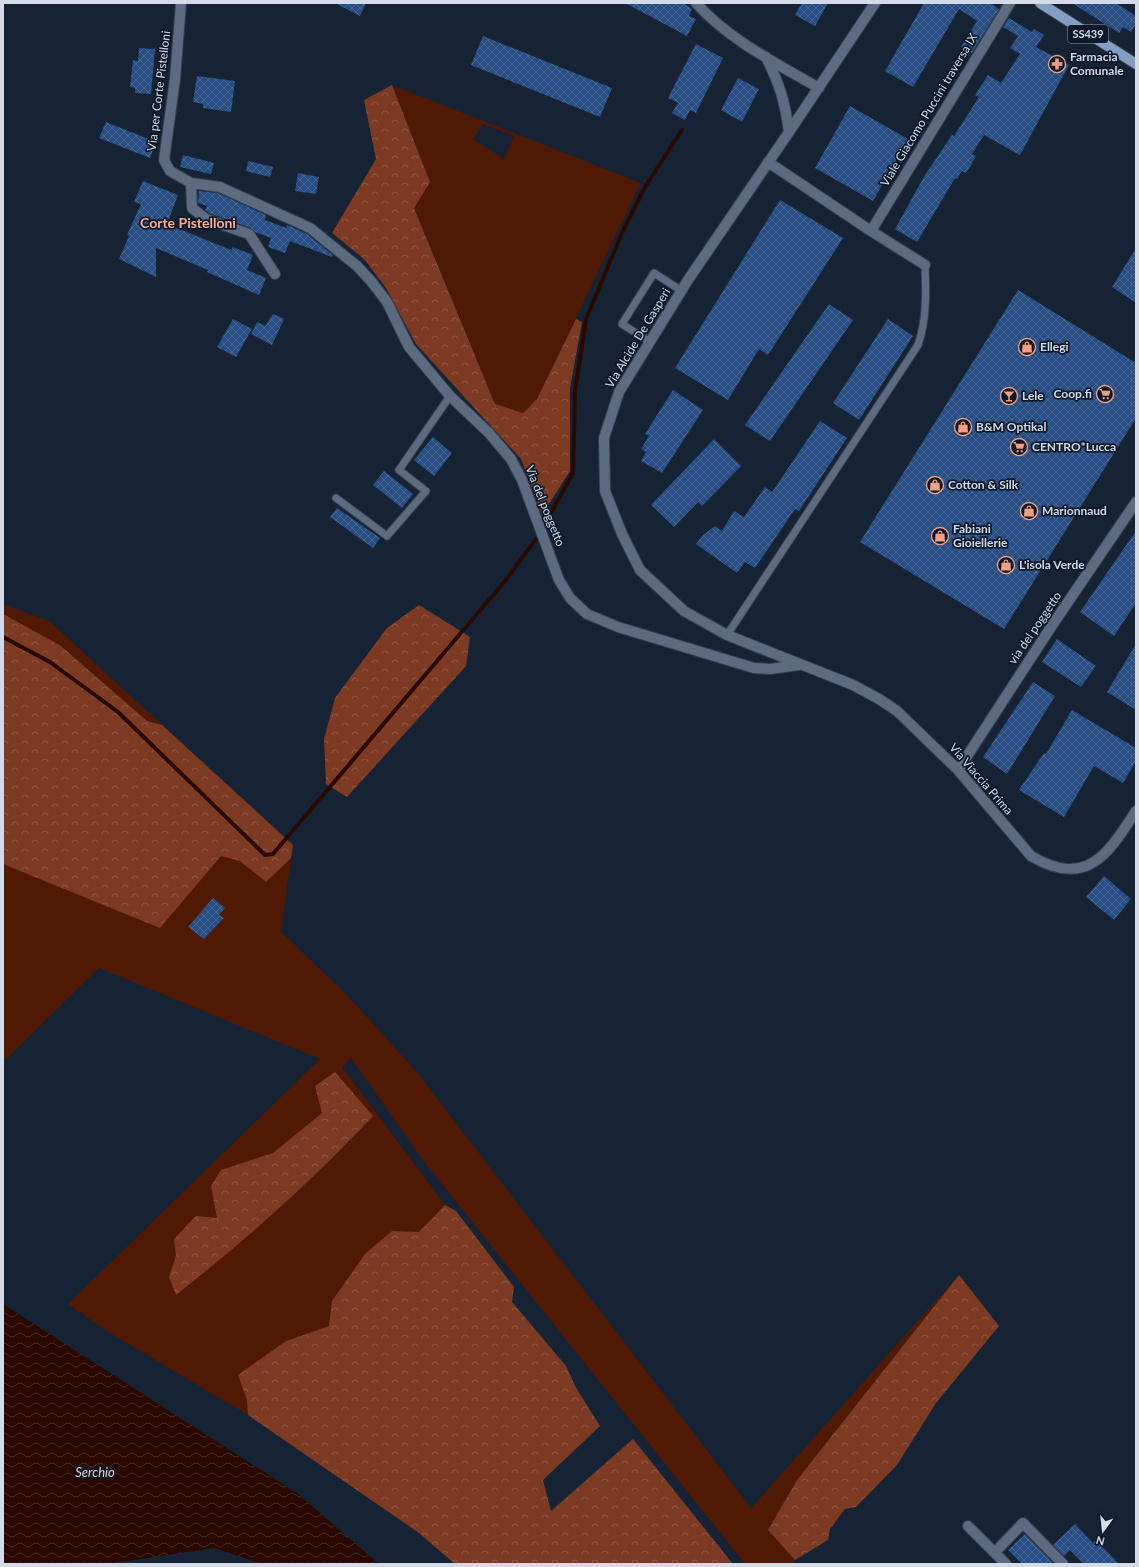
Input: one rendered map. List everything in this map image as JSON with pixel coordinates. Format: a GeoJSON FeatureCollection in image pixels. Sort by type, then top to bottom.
{"type":"FeatureCollection","features":[{"type":"Feature","properties":{"kind":"main road","name":"SS439"},"geometry":{"type":"LineString","coordinates":[[1040,3],[1136,64]]}},
{"type":"Feature","properties":{"kind":"street","name":"Via per Corte Pistelloni"},"geometry":{"type":"LineString","coordinates":[[181,3],[175,79],[164,160],[170,172],[191,182],[220,186],[310,228]]}},
{"type":"Feature","properties":{"kind":"street"},"geometry":{"type":"LineString","coordinates":[[696,3],[722,28],[766,57],[819,88]]}},
{"type":"Feature","properties":{"kind":"street","name":"Via Alcide De Gasperi"},"geometry":{"type":"LineString","coordinates":[[790,661],[727,635],[684,611],[640,570],[622,534],[605,491],[604,438],[619,392],[682,290],[768,162],[790,132],[875,3]]}},
{"type":"Feature","properties":{"kind":"street","name":"Viale Giacomo Puccini traversa IX"},"geometry":{"type":"LineString","coordinates":[[871,231],[1010,3]]}},
{"type":"Feature","properties":{"kind":"street"},"geometry":{"type":"LineString","coordinates":[[766,57],[785,100],[790,132]]}},
{"type":"Feature","properties":{"kind":"street"},"geometry":{"type":"LineString","coordinates":[[768,162],[925,265]]}},
{"type":"Feature","properties":{"kind":"street"},"geometry":{"type":"LineString","coordinates":[[191,182],[192,208],[206,219],[249,234],[275,274]]}},
{"type":"Feature","properties":{"kind":"street","name":"Via del poggetto"},"geometry":{"type":"LineString","coordinates":[[310,228],[357,266],[371,281],[387,302],[409,347],[450,396],[490,433],[511,459],[522,480],[559,580],[570,598],[587,614],[618,627],[754,668],[770,669],[801,665]]}},
{"type":"Feature","properties":{"kind":"street","name":"via del poggetto"},"geometry":{"type":"LineString","coordinates":[[958,770],[1053,624],[1136,502]]}},
{"type":"Feature","properties":{"kind":"street","name":"Via Viaccia Prima"},"geometry":{"type":"LineString","coordinates":[[790,661],[853,685],[897,710],[958,770],[1031,856],[1042,863],[1057,867],[1080,868],[1094,862],[1104,856],[1115,843],[1136,811]]}},
{"type":"Feature","properties":{"kind":"street"},"geometry":{"type":"LineString","coordinates":[[1000,1547],[1023,1523],[1063,1564]]}},
{"type":"Feature","properties":{"kind":"street"},"geometry":{"type":"LineString","coordinates":[[968,1526],[1006,1564]]}},
{"type":"Feature","properties":{"kind":"lane"},"geometry":{"type":"LineString","coordinates":[[727,635],[918,345],[926,300],[925,265]]}},
{"type":"Feature","properties":{"kind":"lane"},"geometry":{"type":"LineString","coordinates":[[650,342],[622,324],[654,273],[682,290]]}},
{"type":"Feature","properties":{"kind":"lane"},"geometry":{"type":"LineString","coordinates":[[336,498],[388,536],[426,491],[399,470],[450,396]]}},
{"type":"Feature","properties":{"kind":"shaded area"},"geometry":{"type":"Polygon","coordinates":[[[392,85],[641,183],[537,399],[523,413],[495,404],[414,207],[430,182],[392,85]],[[483,124],[473,139],[504,159],[514,136],[483,124]]]}},
{"type":"Feature","properties":{"kind":"shaded area"},"geometry":{"type":"Polygon","coordinates":[[[3,604],[49,621],[293,845],[281,932],[345,993],[416,1071],[751,1508],[959,1275],[797,1480],[768,1530],[795,1560],[791,1564],[745,1564],[423,1160],[351,1058],[342,1067],[445,1205],[419,1232],[392,1231],[332,1301],[329,1326],[286,1341],[239,1375],[247,1400],[248,1415],[110,1333],[68,1304],[320,1059],[99,968],[3,1062],[3,604]]]}},
{"type":"Feature","properties":{"kind":"green space"},"geometry":{"type":"Polygon","coordinates":[[[392,85],[430,182],[414,208],[495,404],[523,413],[537,399],[576,319],[582,322],[570,388],[570,471],[542,515],[521,459],[416,344],[386,288],[364,259],[332,233],[376,159],[364,100],[392,85]]]}},
{"type":"Feature","properties":{"kind":"green space"},"geometry":{"type":"Polygon","coordinates":[[[419,605],[470,637],[466,666],[347,797],[326,784],[324,739],[335,698],[387,628],[419,605]]]}},
{"type":"Feature","properties":{"kind":"green space"},"geometry":{"type":"Polygon","coordinates":[[[3,614],[61,646],[147,721],[162,725],[293,845],[291,858],[266,882],[240,861],[221,856],[160,928],[3,864],[3,614]]]}},
{"type":"Feature","properties":{"kind":"green space"},"geometry":{"type":"Polygon","coordinates":[[[335,1072],[373,1116],[326,1164],[278,1209],[228,1253],[176,1295],[169,1277],[176,1256],[174,1239],[196,1216],[217,1218],[211,1186],[221,1170],[273,1153],[322,1113],[315,1086],[335,1072]]]}},
{"type":"Feature","properties":{"kind":"green space"},"geometry":{"type":"Polygon","coordinates":[[[445,1205],[456,1211],[514,1287],[512,1302],[566,1366],[575,1386],[600,1426],[543,1480],[551,1511],[633,1439],[733,1564],[455,1564],[419,1533],[248,1415],[247,1400],[238,1375],[286,1341],[329,1326],[332,1301],[365,1254],[392,1231],[419,1232],[445,1205]]]}},
{"type":"Feature","properties":{"kind":"green space"},"geometry":{"type":"Polygon","coordinates":[[[959,1275],[999,1326],[936,1403],[897,1465],[856,1507],[845,1509],[830,1529],[828,1540],[795,1560],[768,1530],[797,1480],[959,1275]]]}},
{"type":"Feature","properties":{"kind":"water","name":"Serchio"},"geometry":{"type":"Polygon","coordinates":[[[3,1304],[297,1493],[379,1564],[262,1564],[214,1548],[108,1564],[3,1564],[3,1304]]]}},
{"type":"Feature","properties":{"kind":"building"},"geometry":{"type":"Polygon","coordinates":[[[335,3],[366,3],[360,16],[335,3]]]}},
{"type":"Feature","properties":{"kind":"building"},"geometry":{"type":"Polygon","coordinates":[[[625,3],[683,3],[692,9],[689,16],[696,19],[687,36],[625,3]]]}},
{"type":"Feature","properties":{"kind":"building"},"geometry":{"type":"Polygon","coordinates":[[[802,3],[828,3],[815,26],[795,15],[802,3]]]}},
{"type":"Feature","properties":{"kind":"building"},"geometry":{"type":"Polygon","coordinates":[[[924,3],[990,3],[999,9],[972,53],[961,47],[977,21],[959,9],[913,87],[885,71],[924,3]]]}},
{"type":"Feature","properties":{"kind":"building"},"geometry":{"type":"Polygon","coordinates":[[[1072,3],[1116,3],[1136,16],[1136,24],[1131,32],[1123,27],[1119,33],[1072,3]]]}},
{"type":"Feature","properties":{"kind":"building"},"geometry":{"type":"Polygon","coordinates":[[[1009,18],[1032,32],[1034,29],[1044,35],[1036,47],[1069,65],[1020,155],[984,135],[972,154],[976,156],[966,173],[962,171],[957,179],[955,178],[917,242],[895,229],[925,175],[952,135],[954,136],[979,97],[975,95],[988,75],[1001,83],[1020,54],[1010,48],[1018,36],[1003,27],[1009,18]]]}},
{"type":"Feature","properties":{"kind":"building"},"geometry":{"type":"Polygon","coordinates":[[[483,36],[612,88],[600,117],[471,65],[483,36]]]}},
{"type":"Feature","properties":{"kind":"building"},"geometry":{"type":"Polygon","coordinates":[[[696,44],[723,58],[696,113],[690,110],[685,120],[672,113],[678,103],[668,98],[696,44]]]}},
{"type":"Feature","properties":{"kind":"building"},"geometry":{"type":"Polygon","coordinates":[[[139,48],[155,49],[151,94],[135,93],[135,88],[130,87],[133,60],[138,61],[139,48]]]}},
{"type":"Feature","properties":{"kind":"building"},"geometry":{"type":"Polygon","coordinates":[[[197,76],[235,81],[231,112],[203,108],[203,104],[193,102],[197,76]]]}},
{"type":"Feature","properties":{"kind":"building"},"geometry":{"type":"Polygon","coordinates":[[[738,78],[759,89],[742,122],[721,110],[738,78]]]}},
{"type":"Feature","properties":{"kind":"building"},"geometry":{"type":"Polygon","coordinates":[[[850,106],[908,139],[873,201],[815,168],[850,106]]]}},
{"type":"Feature","properties":{"kind":"building"},"geometry":{"type":"Polygon","coordinates":[[[106,122],[156,142],[150,158],[99,138],[106,122]]]}},
{"type":"Feature","properties":{"kind":"building"},"geometry":{"type":"Polygon","coordinates":[[[183,155],[214,163],[211,174],[180,167],[183,155]]]}},
{"type":"Feature","properties":{"kind":"building"},"geometry":{"type":"Polygon","coordinates":[[[248,161],[273,167],[270,177],[246,171],[248,161]]]}},
{"type":"Feature","properties":{"kind":"building"},"geometry":{"type":"Polygon","coordinates":[[[298,173],[319,177],[316,194],[295,191],[298,173]]]}},
{"type":"Feature","properties":{"kind":"building"},"geometry":{"type":"Polygon","coordinates":[[[143,181],[178,195],[167,224],[231,250],[233,247],[253,255],[247,270],[266,278],[259,295],[207,272],[208,270],[156,248],[156,277],[119,259],[129,236],[127,235],[141,204],[134,202],[143,181]]]}},
{"type":"Feature","properties":{"kind":"building"},"geometry":{"type":"Polygon","coordinates":[[[199,191],[218,193],[266,215],[265,220],[286,228],[287,225],[307,234],[333,255],[332,257],[290,241],[285,253],[268,247],[271,238],[255,232],[251,228],[209,213],[205,210],[207,206],[198,203],[199,191]]]}},
{"type":"Feature","properties":{"kind":"building"},"geometry":{"type":"Polygon","coordinates":[[[780,200],[843,238],[768,355],[759,349],[728,400],[675,368],[780,200]]]}},
{"type":"Feature","properties":{"kind":"building"},"geometry":{"type":"Polygon","coordinates":[[[1136,248],[1136,303],[1112,287],[1136,248]]]}},
{"type":"Feature","properties":{"kind":"building","name":"CENTRO*Lucca"},"geometry":{"type":"Polygon","coordinates":[[[1018,290],[1136,363],[1136,418],[1004,629],[860,542],[1018,290]]]}},
{"type":"Feature","properties":{"kind":"building"},"geometry":{"type":"Polygon","coordinates":[[[829,304],[853,320],[770,441],[745,425],[829,304]]]}},
{"type":"Feature","properties":{"kind":"building"},"geometry":{"type":"Polygon","coordinates":[[[273,314],[284,319],[272,345],[251,334],[257,322],[265,326],[273,314]]]}},
{"type":"Feature","properties":{"kind":"building"},"geometry":{"type":"Polygon","coordinates":[[[233,319],[252,329],[236,357],[217,347],[233,319]]]}},
{"type":"Feature","properties":{"kind":"building"},"geometry":{"type":"Polygon","coordinates":[[[888,319],[913,336],[859,420],[833,403],[888,319]]]}},
{"type":"Feature","properties":{"kind":"building"},"geometry":{"type":"Polygon","coordinates":[[[673,390],[703,410],[662,473],[641,461],[646,452],[641,449],[649,436],[645,434],[673,390]]]}},
{"type":"Feature","properties":{"kind":"building"},"geometry":{"type":"Polygon","coordinates":[[[820,421],[847,438],[799,511],[795,509],[755,568],[745,562],[737,573],[696,544],[703,535],[715,526],[722,531],[734,511],[744,517],[765,487],[772,492],[820,421]]]}},
{"type":"Feature","properties":{"kind":"building"},"geometry":{"type":"Polygon","coordinates":[[[433,437],[452,453],[434,476],[414,460],[433,437]]]}},
{"type":"Feature","properties":{"kind":"building"},"geometry":{"type":"Polygon","coordinates":[[[714,439],[741,466],[702,506],[698,502],[674,527],[651,505],[714,439]]]}},
{"type":"Feature","properties":{"kind":"building"},"geometry":{"type":"Polygon","coordinates":[[[384,471],[413,494],[402,508],[373,485],[384,471]]]}},
{"type":"Feature","properties":{"kind":"building"},"geometry":{"type":"Polygon","coordinates":[[[337,508],[380,538],[373,548],[330,517],[337,508]]]}},
{"type":"Feature","properties":{"kind":"building"},"geometry":{"type":"Polygon","coordinates":[[[1136,531],[1136,603],[1114,636],[1080,612],[1136,531]]]}},
{"type":"Feature","properties":{"kind":"building"},"geometry":{"type":"Polygon","coordinates":[[[1057,639],[1096,666],[1081,687],[1042,662],[1057,639]]]}},
{"type":"Feature","properties":{"kind":"building"},"geometry":{"type":"Polygon","coordinates":[[[1136,644],[1136,710],[1107,692],[1136,644]]]}},
{"type":"Feature","properties":{"kind":"building"},"geometry":{"type":"Polygon","coordinates":[[[1033,682],[1055,696],[1007,774],[983,757],[1033,682]]]}},
{"type":"Feature","properties":{"kind":"building"},"geometry":{"type":"Polygon","coordinates":[[[1072,710],[1136,748],[1136,761],[1123,783],[1094,766],[1064,817],[1019,790],[1044,753],[1046,754],[1072,710]]]}},
{"type":"Feature","properties":{"kind":"building"},"geometry":{"type":"Polygon","coordinates":[[[1104,876],[1131,899],[1114,920],[1086,897],[1104,876]]]}},
{"type":"Feature","properties":{"kind":"building"},"geometry":{"type":"Polygon","coordinates":[[[213,898],[225,908],[219,915],[224,918],[204,939],[188,927],[213,898]]]}},
{"type":"Feature","properties":{"kind":"building"},"geometry":{"type":"Polygon","coordinates":[[[1075,1524],[1093,1543],[1096,1540],[1119,1564],[1084,1564],[1070,1550],[1064,1556],[1053,1545],[1075,1524]]]}},
{"type":"Feature","properties":{"kind":"building"},"geometry":{"type":"Polygon","coordinates":[[[1025,1534],[1054,1564],[1022,1564],[1008,1550],[1025,1534]]]}},
{"type":"Feature","properties":{"kind":"waterway"},"geometry":{"type":"LineString","coordinates":[[546,522],[573,473],[575,391],[586,319],[622,233],[645,187],[682,130]]}},
{"type":"Feature","properties":{"kind":"waterway"},"geometry":{"type":"LineString","coordinates":[[3,637],[50,662],[118,712],[265,855],[273,854],[505,581],[536,539]]}},
{"type":"Feature","properties":{"kind":"place","name":"Farmacia Comunale"},"geometry":{"type":"Point","coordinates":[1057,64]}},
{"type":"Feature","properties":{"kind":"place","name":"Ellegi"},"geometry":{"type":"Point","coordinates":[1027,347]}},
{"type":"Feature","properties":{"kind":"place","name":"Coop.fi"},"geometry":{"type":"Point","coordinates":[1105,394]}},
{"type":"Feature","properties":{"kind":"place","name":"Lele"},"geometry":{"type":"Point","coordinates":[1009,396]}},
{"type":"Feature","properties":{"kind":"place","name":"B&M Optikal"},"geometry":{"type":"Point","coordinates":[963,427]}},
{"type":"Feature","properties":{"kind":"place","name":"CENTRO*Lucca"},"geometry":{"type":"Point","coordinates":[1019,447]}},
{"type":"Feature","properties":{"kind":"place","name":"Cotton & Silk"},"geometry":{"type":"Point","coordinates":[935,485]}},
{"type":"Feature","properties":{"kind":"place","name":"Marionnaud"},"geometry":{"type":"Point","coordinates":[1029,511]}},
{"type":"Feature","properties":{"kind":"place","name":"Fabiani Gioiellerie"},"geometry":{"type":"Point","coordinates":[940,536]}},
{"type":"Feature","properties":{"kind":"place","name":"L'isola Verde"},"geometry":{"type":"Point","coordinates":[1006,565]}},
{"type":"Feature","properties":{"kind":"district","name":"Corte Pistelloni"},"geometry":{"type":"Point","coordinates":[188,223]}}]}
